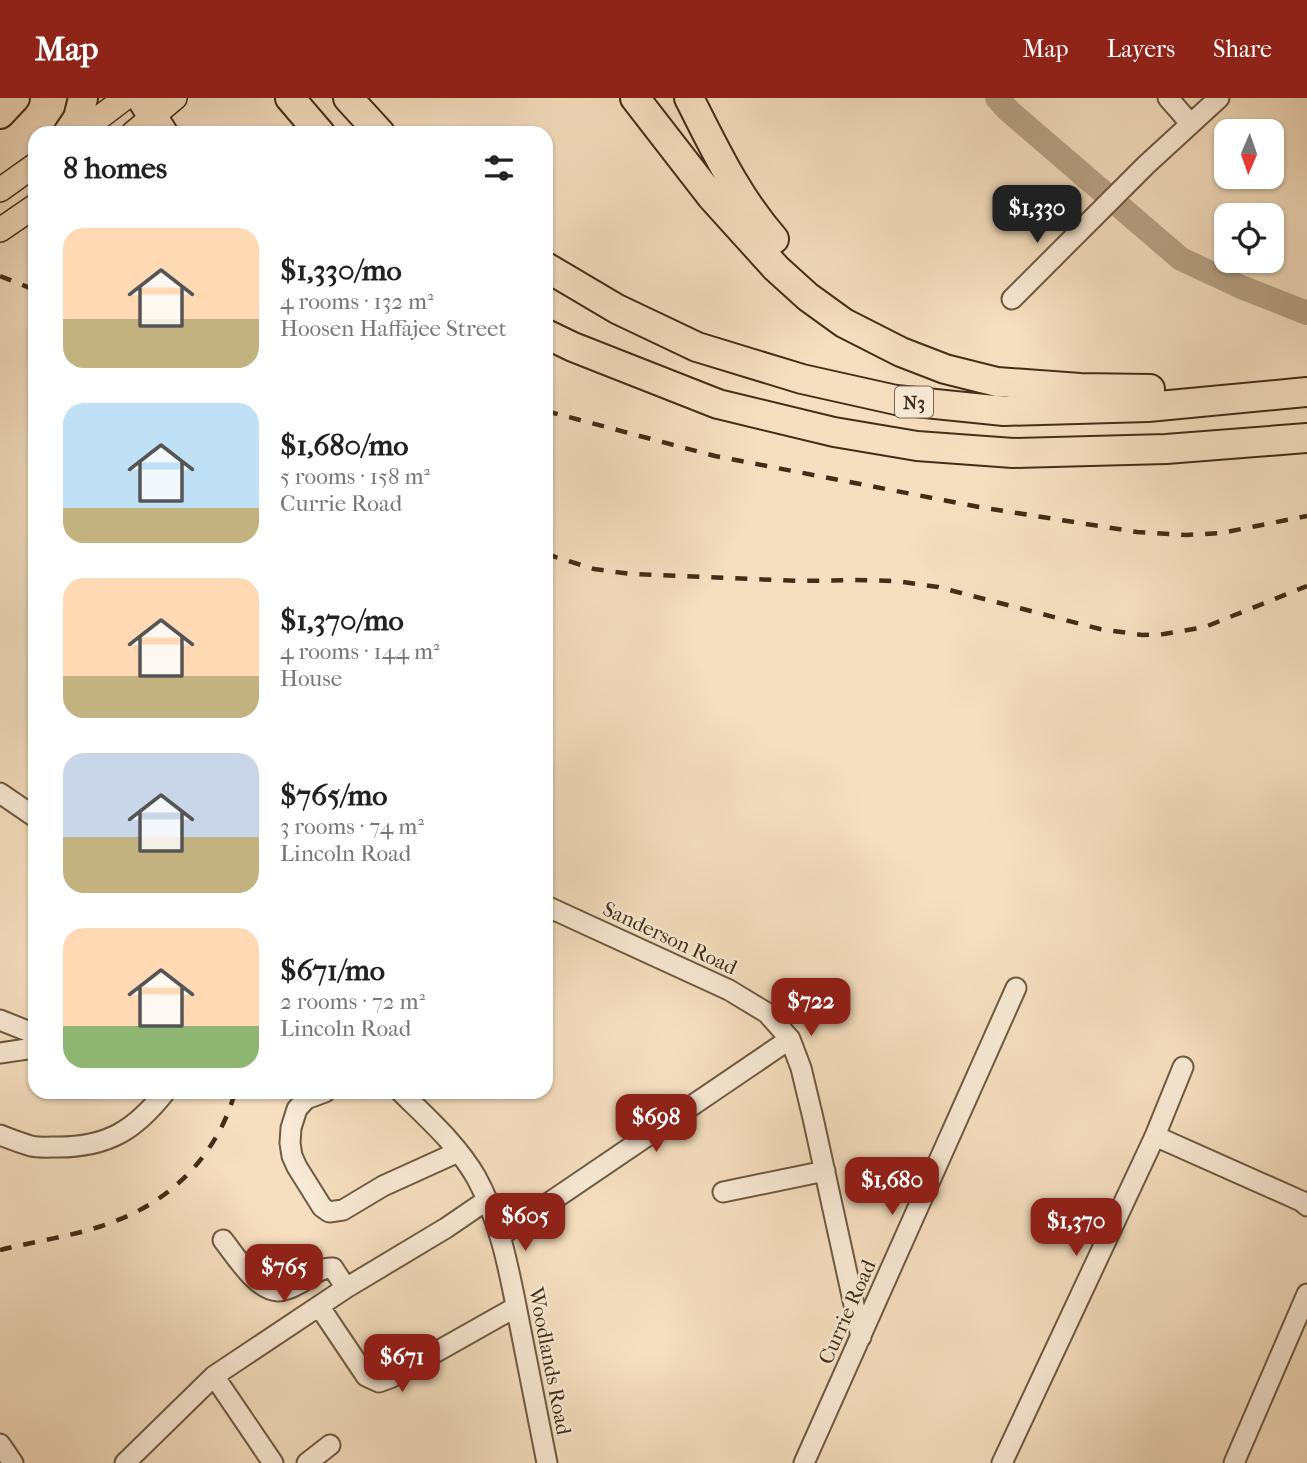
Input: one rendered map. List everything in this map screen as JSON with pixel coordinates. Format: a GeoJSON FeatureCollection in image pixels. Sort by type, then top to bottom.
{"type":"FeatureCollection","features":[{"type":"Feature","properties":{"kind":"highway"},"geometry":{"type":"LineString","coordinates":[[0,114],[15,98]]}},
{"type":"Feature","properties":{"kind":"highway"},"geometry":{"type":"LineString","coordinates":[[73,126],[78,118],[83,98]]}},
{"type":"Feature","properties":{"kind":"highway"},"geometry":{"type":"LineString","coordinates":[[290,98],[314,126]]}},
{"type":"Feature","properties":{"kind":"highway"},"geometry":{"type":"LineString","coordinates":[[348,98],[374,126]]}},
{"type":"Feature","properties":{"kind":"highway"},"geometry":{"type":"LineString","coordinates":[[635,98],[711,195],[776,268],[808,297],[844,323],[901,352],[945,369],[997,382],[1080,388],[1159,389],[1307,375]]}},
{"type":"Feature","properties":{"kind":"highway"},"geometry":{"type":"LineString","coordinates":[[689,98],[736,189],[758,221],[794,263],[845,305],[893,334],[948,356],[999,371],[1080,388]]}},
{"type":"Feature","properties":{"kind":"highway","name":"N3"},"geometry":{"type":"LineString","coordinates":[[553,271],[617,309],[697,347],[802,379],[896,400],[1004,411],[1148,407],[1307,392]]}},
{"type":"Feature","properties":{"kind":"highway","name":"N3"},"geometry":{"type":"LineString","coordinates":[[553,321],[573,333],[720,398],[834,432],[917,446],[1013,453],[1166,449],[1307,438]]}},
{"type":"Feature","properties":{"kind":"highway"},"geometry":{"type":"LineString","coordinates":[[553,337],[718,404],[834,432]]}},
{"type":"Feature","properties":{"kind":"main road"},"geometry":{"type":"LineString","coordinates":[[88,126],[125,98]]}},
{"type":"Feature","properties":{"kind":"main road"},"geometry":{"type":"LineString","coordinates":[[148,120],[175,98]]}},
{"type":"Feature","properties":{"kind":"main road"},"geometry":{"type":"LineString","coordinates":[[0,189],[28,170]]}},
{"type":"Feature","properties":{"kind":"main road"},"geometry":{"type":"LineString","coordinates":[[0,230],[28,211]]}},
{"type":"Feature","properties":{"kind":"street"},"geometry":{"type":"LineString","coordinates":[[1168,98],[1191,123]]}},
{"type":"Feature","properties":{"kind":"street"},"geometry":{"type":"LineString","coordinates":[[1012,299],[1146,164],[1219,98]]}},
{"type":"Feature","properties":{"kind":"street"},"geometry":{"type":"LineString","coordinates":[[0,793],[28,810]]}},
{"type":"Feature","properties":{"kind":"street","name":"Sanderson Road"},"geometry":{"type":"LineString","coordinates":[[553,909],[729,990],[767,1013],[790,1039],[801,1068],[861,1337]]}},
{"type":"Feature","properties":{"kind":"street","name":"Currie Road"},"geometry":{"type":"LineString","coordinates":[[804,1463],[1016,988]]}},
{"type":"Feature","properties":{"kind":"street"},"geometry":{"type":"LineString","coordinates":[[0,1020],[28,1031]]}},
{"type":"Feature","properties":{"kind":"street"},"geometry":{"type":"LineString","coordinates":[[500,1236],[790,1039]]}},
{"type":"Feature","properties":{"kind":"street"},"geometry":{"type":"LineString","coordinates":[[0,1053],[28,1048]]}},
{"type":"Feature","properties":{"kind":"street"},"geometry":{"type":"LineString","coordinates":[[1002,1463],[1155,1136],[1183,1067]]}},
{"type":"Feature","properties":{"kind":"street"},"geometry":{"type":"LineString","coordinates":[[0,1135],[34,1147],[68,1147],[105,1141],[125,1132],[160,1099]]}},
{"type":"Feature","properties":{"kind":"street"},"geometry":{"type":"LineString","coordinates":[[306,1099],[298,1109],[291,1128],[292,1156],[322,1207],[329,1212],[343,1210],[383,1186],[458,1152]]}},
{"type":"Feature","properties":{"kind":"street","name":"Woodlands Road"},"geometry":{"type":"LineString","coordinates":[[408,1099],[458,1152],[475,1175],[487,1200],[500,1236],[547,1463]]}},
{"type":"Feature","properties":{"kind":"street"},"geometry":{"type":"LineString","coordinates":[[1155,1136],[1307,1206]]}},
{"type":"Feature","properties":{"kind":"street"},"geometry":{"type":"LineString","coordinates":[[723,1192],[825,1171]]}},
{"type":"Feature","properties":{"kind":"street"},"geometry":{"type":"LineString","coordinates":[[125,1463],[214,1376],[346,1288],[487,1200]]}},
{"type":"Feature","properties":{"kind":"street"},"geometry":{"type":"LineString","coordinates":[[223,1240],[259,1284],[269,1289],[288,1289],[325,1268],[333,1268],[346,1288]]}},
{"type":"Feature","properties":{"kind":"street"},"geometry":{"type":"LineString","coordinates":[[1234,1463],[1307,1294]]}},
{"type":"Feature","properties":{"kind":"street"},"geometry":{"type":"LineString","coordinates":[[319,1306],[366,1376],[379,1382],[516,1307]]}},
{"type":"Feature","properties":{"kind":"street"},"geometry":{"type":"LineString","coordinates":[[214,1376],[273,1463]]}},
{"type":"Feature","properties":{"kind":"street"},"geometry":{"type":"LineString","coordinates":[[0,1444],[13,1463]]}},
{"type":"Feature","properties":{"kind":"street"},"geometry":{"type":"LineString","coordinates":[[307,1463],[330,1445]]}},
{"type":"Feature","properties":{"kind":"waterway"},"geometry":{"type":"LineString","coordinates":[[997,98],[1181,259],[1241,287],[1307,313]]}},
{"type":"Feature","properties":{"kind":"railway"},"geometry":{"type":"LineString","coordinates":[[0,276],[28,287]]}},
{"type":"Feature","properties":{"kind":"railway"},"geometry":{"type":"LineString","coordinates":[[553,413],[715,456],[979,507],[1137,532],[1186,535],[1221,533],[1307,516]]}},
{"type":"Feature","properties":{"kind":"railway"},"geometry":{"type":"LineString","coordinates":[[553,556],[594,569],[631,574],[799,581],[896,581],[938,587],[1100,629],[1142,635],[1205,627],[1307,586]]}},
{"type":"Feature","properties":{"kind":"railway"},"geometry":{"type":"LineString","coordinates":[[0,1250],[97,1228],[153,1202],[172,1189],[204,1155],[217,1136],[233,1099]]}}]}
